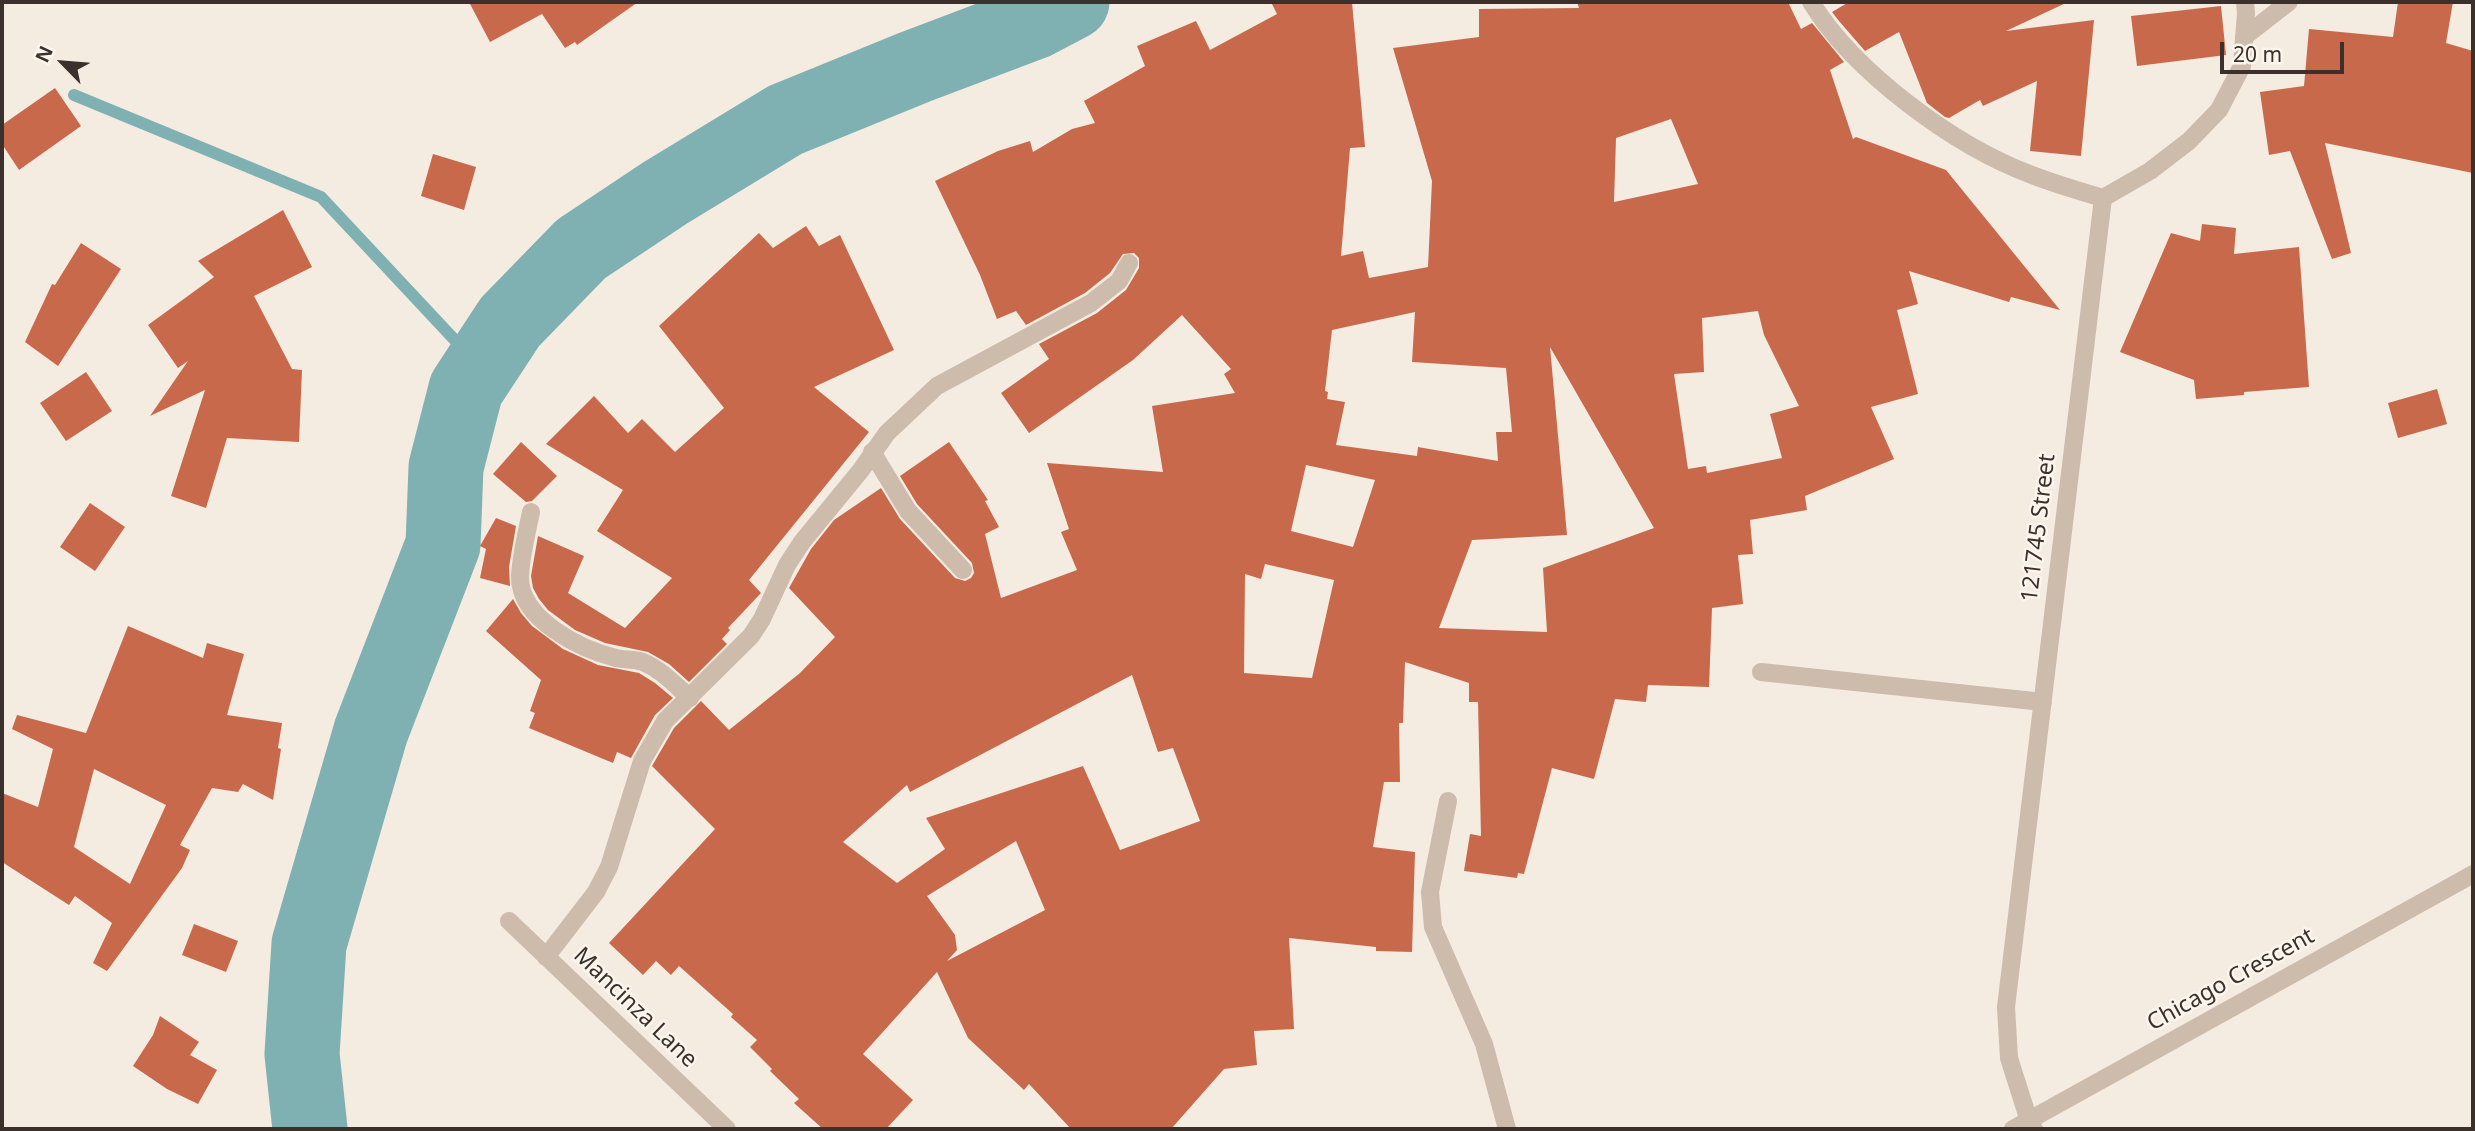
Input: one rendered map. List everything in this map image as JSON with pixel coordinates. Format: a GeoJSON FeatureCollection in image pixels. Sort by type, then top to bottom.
{"type":"FeatureCollection","features":[{"type":"Feature","properties":{"kind":"street"},"geometry":{"type":"LineString","coordinates":[[1811,2],[1858,61],[1912,106],[1964,143],[2030,175],[2103,198],[2150,171],[2179,149],[2219,110],[2242,66],[2245,2]]}},
{"type":"Feature","properties":{"kind":"street"},"geometry":{"type":"LineString","coordinates":[[2244,37],[2289,2]]}},
{"type":"Feature","properties":{"kind":"street","name":"121745 Street"},"geometry":{"type":"LineString","coordinates":[[2025,1126],[2009,1058],[2006,1007],[2103,198]]}},
{"type":"Feature","properties":{"kind":"street"},"geometry":{"type":"LineString","coordinates":[[546,957],[596,891],[609,867],[642,761],[665,721],[751,636],[762,619],[775,587],[802,542],[861,470],[872,452],[902,417],[937,386],[1091,303],[1119,281],[1129,263]]}},
{"type":"Feature","properties":{"kind":"street"},"geometry":{"type":"LineString","coordinates":[[872,452],[908,511],[963,570]]}},
{"type":"Feature","properties":{"kind":"street"},"geometry":{"type":"LineString","coordinates":[[531,512],[520,578],[527,605],[555,630],[588,649],[617,658],[641,661],[661,672],[690,698]]}},
{"type":"Feature","properties":{"kind":"street"},"geometry":{"type":"LineString","coordinates":[[1761,672],[2043,702]]}},
{"type":"Feature","properties":{"kind":"street"},"geometry":{"type":"LineString","coordinates":[[1448,802],[1430,892],[1433,927],[1484,1044],[1507,1129]]}},
{"type":"Feature","properties":{"kind":"street","name":"Chicago Crescent"},"geometry":{"type":"LineString","coordinates":[[2025,1126],[2473,874]]}},
{"type":"Feature","properties":{"kind":"street","name":"Mancinza Lane"},"geometry":{"type":"LineString","coordinates":[[509,921],[727,1129]]}},
{"type":"Feature","properties":{"kind":"building"},"geometry":{"type":"Polygon","coordinates":[[[469,2],[638,2],[577,45],[575,42],[565,48],[542,14],[490,42],[469,2]]]}},
{"type":"Feature","properties":{"kind":"building"},"geometry":{"type":"Polygon","coordinates":[[[1271,2],[1352,2],[1365,147],[1350,148],[1341,256],[1363,251],[1369,278],[1428,267],[1432,181],[1393,48],[1479,37],[1479,9],[1579,8],[1577,2],[1788,2],[1801,29],[1812,23],[1844,62],[1830,70],[1853,139],[1856,137],[1946,170],[2060,310],[2011,297],[2009,302],[1909,271],[1918,304],[1897,310],[1918,394],[1871,407],[1894,459],[1805,496],[1807,510],[1750,520],[1753,554],[1738,555],[1743,604],[1712,608],[1709,687],[1648,685],[1646,702],[1615,699],[1594,779],[1552,768],[1524,874],[1518,873],[1517,878],[1464,871],[1470,834],[1481,836],[1478,702],[1469,702],[1469,683],[1405,662],[1403,723],[1399,723],[1400,782],[1384,782],[1373,847],[1415,852],[1412,952],[1376,951],[1376,947],[1289,938],[1294,1029],[1254,1031],[1257,1065],[1224,1069],[1171,1129],[1071,1129],[1029,1084],[1024,1090],[968,1038],[937,972],[863,1054],[913,1100],[886,1129],[823,1129],[794,1103],[799,1099],[750,1047],[757,1040],[731,1017],[733,1014],[679,966],[671,975],[656,961],[643,975],[609,943],[715,829],[652,766],[674,728],[701,701],[729,730],[800,673],[835,637],[789,588],[811,549],[834,520],[881,488],[900,519],[955,578],[965,581],[971,578],[974,573],[972,563],[917,504],[900,476],[949,442],[988,500],[985,501],[999,527],[985,534],[1001,598],[1077,570],[1061,532],[1069,529],[1047,463],[1163,472],[1152,406],[1235,393],[1224,374],[1231,369],[1182,315],[1133,360],[1029,433],[1001,393],[1049,359],[1039,344],[1097,313],[1126,290],[1139,268],[1139,258],[1134,253],[1123,254],[1110,273],[1085,293],[1026,325],[1016,311],[997,319],[980,275],[935,181],[998,151],[1030,141],[1033,152],[1072,129],[1095,123],[1084,101],[1145,66],[1137,46],[1196,21],[1210,50],[1277,14],[1271,2]],[[1671,119],[1616,138],[1614,202],[1698,184],[1671,119]],[[1758,311],[1702,318],[1704,372],[1674,374],[1688,469],[1706,466],[1707,473],[1782,458],[1770,414],[1799,406],[1764,335],[1758,311]],[[1415,312],[1332,330],[1325,391],[1328,392],[1327,399],[1345,402],[1336,445],[1417,456],[1418,447],[1498,461],[1496,432],[1512,432],[1506,368],[1412,362],[1415,312]],[[1550,347],[1567,535],[1472,540],[1439,628],[1547,632],[1543,568],[1654,528],[1550,347]],[[1306,465],[1291,531],[1353,547],[1375,480],[1306,465]],[[1265,564],[1261,579],[1245,574],[1244,673],[1312,678],[1334,580],[1265,564]],[[1132,675],[910,792],[907,785],[843,842],[897,883],[945,849],[926,818],[1083,766],[1120,850],[1200,821],[1173,748],[1158,752],[1132,675]],[[1016,841],[927,896],[955,935],[957,950],[947,961],[1045,910],[1016,841]]]}},
{"type":"Feature","properties":{"kind":"building"},"geometry":{"type":"Polygon","coordinates":[[[1849,2],[2068,2],[2006,31],[2094,20],[2081,156],[2030,151],[2037,81],[1983,106],[1980,100],[1949,118],[1945,117],[1927,103],[1899,32],[1865,51],[1839,21],[1832,12],[1849,2]]]}},
{"type":"Feature","properties":{"kind":"building"},"geometry":{"type":"Polygon","coordinates":[[[2398,2],[2453,2],[2446,43],[2473,51],[2473,173],[2325,143],[2351,253],[2332,259],[2290,151],[2269,155],[2260,92],[2304,86],[2309,29],[2393,37],[2398,2]]]}},
{"type":"Feature","properties":{"kind":"building"},"geometry":{"type":"Polygon","coordinates":[[[2221,6],[2226,55],[2137,66],[2131,16],[2221,6]]]}},
{"type":"Feature","properties":{"kind":"building"},"geometry":{"type":"Polygon","coordinates":[[[55,88],[81,126],[19,170],[2,144],[2,125],[55,88]]]}},
{"type":"Feature","properties":{"kind":"building"},"geometry":{"type":"Polygon","coordinates":[[[433,154],[476,167],[464,210],[421,196],[433,154]]]}},
{"type":"Feature","properties":{"kind":"building"},"geometry":{"type":"Polygon","coordinates":[[[283,210],[312,267],[254,296],[292,369],[302,370],[299,442],[227,438],[206,508],[171,496],[205,390],[150,416],[188,361],[178,368],[148,325],[214,277],[198,261],[283,210]]]}},
{"type":"Feature","properties":{"kind":"building"},"geometry":{"type":"Polygon","coordinates":[[[2202,224],[2236,228],[2234,254],[2299,247],[2309,387],[2196,399],[2194,380],[2120,352],[2171,233],[2200,241],[2202,224]]]}},
{"type":"Feature","properties":{"kind":"building"},"geometry":{"type":"Polygon","coordinates":[[[806,226],[819,246],[840,235],[894,350],[814,387],[869,432],[749,580],[761,593],[728,628],[730,630],[722,639],[727,644],[689,682],[669,664],[648,652],[605,643],[575,630],[548,610],[539,599],[531,576],[538,536],[584,556],[568,593],[625,628],[672,578],[597,531],[623,490],[546,444],[594,396],[628,433],[642,419],[675,452],[724,408],[659,326],[759,233],[773,248],[806,226]]]}},
{"type":"Feature","properties":{"kind":"building"},"geometry":{"type":"Polygon","coordinates":[[[81,243],[121,269],[58,366],[25,342],[52,284],[55,285],[81,243]]]}},
{"type":"Feature","properties":{"kind":"building"},"geometry":{"type":"Polygon","coordinates":[[[86,372],[112,411],[66,441],[40,403],[86,372]]]}},
{"type":"Feature","properties":{"kind":"building"},"geometry":{"type":"Polygon","coordinates":[[[2437,389],[2447,424],[2398,438],[2388,403],[2437,389]]]}},
{"type":"Feature","properties":{"kind":"building"},"geometry":{"type":"Polygon","coordinates":[[[521,442],[557,476],[532,501],[526,502],[493,474],[521,442]]]}},
{"type":"Feature","properties":{"kind":"building"},"geometry":{"type":"Polygon","coordinates":[[[90,503],[125,527],[95,571],[60,547],[90,503]]]}},
{"type":"Feature","properties":{"kind":"building"},"geometry":{"type":"Polygon","coordinates":[[[496,518],[516,526],[509,567],[510,586],[480,578],[486,549],[480,546],[496,518]]]}},
{"type":"Feature","properties":{"kind":"building"},"geometry":{"type":"Polygon","coordinates":[[[513,599],[532,626],[563,649],[598,665],[639,673],[673,698],[655,715],[631,758],[617,752],[613,763],[529,728],[535,713],[530,711],[541,680],[486,631],[513,599]]]}},
{"type":"Feature","properties":{"kind":"building"},"geometry":{"type":"Polygon","coordinates":[[[128,626],[203,658],[207,643],[244,654],[227,715],[282,723],[273,800],[243,784],[238,792],[212,788],[180,845],[190,850],[182,868],[107,971],[93,963],[112,923],[75,896],[69,905],[2,862],[2,793],[38,807],[53,749],[12,729],[17,715],[86,733],[128,626]],[[94,769],[74,847],[130,884],[166,805],[94,769]]]}},
{"type":"Feature","properties":{"kind":"building"},"geometry":{"type":"Polygon","coordinates":[[[194,924],[238,941],[226,972],[182,955],[194,924]]]}},
{"type":"Feature","properties":{"kind":"building"},"geometry":{"type":"Polygon","coordinates":[[[160,1016],[199,1042],[190,1055],[217,1070],[198,1104],[167,1089],[133,1066],[153,1035],[160,1016]]]}},
{"type":"Feature","properties":{"kind":"waterway"},"geometry":{"type":"LineString","coordinates":[[310,1129],[302,1054],[309,944],[371,731],[443,545],[446,467],[466,389],[510,322],[581,249],[665,193],[785,120],[1034,22],[1072,2]]}},
{"type":"Feature","properties":{"kind":"waterway"},"geometry":{"type":"LineString","coordinates":[[74,95],[321,197],[480,367]]}}]}
